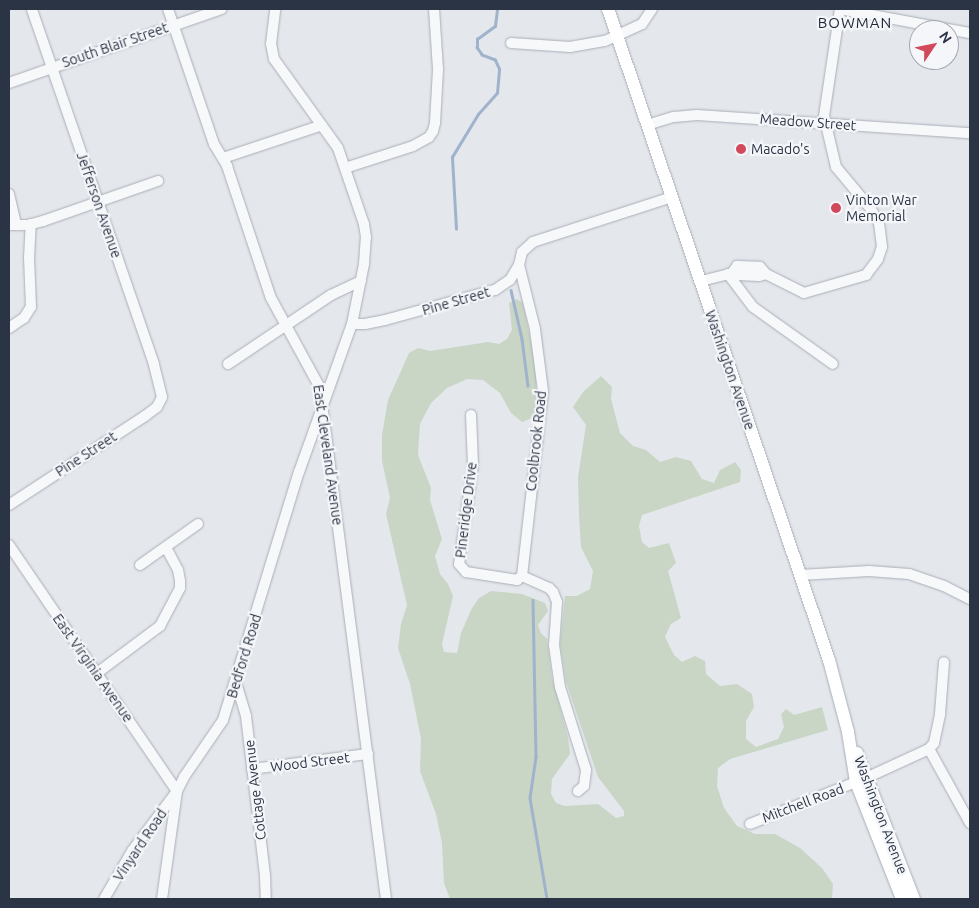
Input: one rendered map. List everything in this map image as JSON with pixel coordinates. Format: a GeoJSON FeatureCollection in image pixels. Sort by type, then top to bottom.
{"type":"FeatureCollection","features":[{"type":"Feature","properties":{"kind":"main road","name":"Washington Avenue"},"geometry":{"type":"LineString","coordinates":[[608,9],[829,660],[861,780],[902,899]]}},
{"type":"Feature","properties":{"kind":"main road","name":"Washington Avenue"},"geometry":{"type":"LineString","coordinates":[[861,780],[914,899]]}},
{"type":"Feature","properties":{"kind":"street","name":"Jefferson Avenue"},"geometry":{"type":"LineString","coordinates":[[32,9],[154,364],[162,392],[161,402]]}},
{"type":"Feature","properties":{"kind":"street","name":"East Cleveland Avenue"},"geometry":{"type":"LineString","coordinates":[[168,9],[210,133],[223,158],[271,298],[285,326],[317,379],[320,388],[386,899]]}},
{"type":"Feature","properties":{"kind":"street","name":"South Blair Street"},"geometry":{"type":"LineString","coordinates":[[9,83],[52,66],[222,9]]}},
{"type":"Feature","properties":{"kind":"street","name":"Bedford Road"},"geometry":{"type":"LineString","coordinates":[[162,899],[177,791],[184,777],[224,720],[296,481],[321,406],[352,324],[361,281],[366,237],[364,224],[338,148],[274,59],[271,44],[275,9]]}},
{"type":"Feature","properties":{"kind":"street"},"geometry":{"type":"LineString","coordinates":[[345,168],[422,142],[429,137],[436,123],[438,69],[434,9]]}},
{"type":"Feature","properties":{"kind":"street"},"geometry":{"type":"LineString","coordinates":[[511,43],[579,46],[605,41],[642,24],[652,9]]}},
{"type":"Feature","properties":{"kind":"street"},"geometry":{"type":"LineString","coordinates":[[701,281],[730,274],[760,276],[766,274],[804,293],[866,275],[878,259],[882,247],[878,222],[870,209],[836,167],[824,111],[840,9],[970,33]]}},
{"type":"Feature","properties":{"kind":"street","name":"Meadow Street"},"geometry":{"type":"LineString","coordinates":[[647,125],[685,115],[970,133]]}},
{"type":"Feature","properties":{"kind":"street"},"geometry":{"type":"LineString","coordinates":[[223,158],[322,125]]}},
{"type":"Feature","properties":{"kind":"street"},"geometry":{"type":"LineString","coordinates":[[9,194],[12,225],[31,224],[158,181]]}},
{"type":"Feature","properties":{"kind":"street"},"geometry":{"type":"LineString","coordinates":[[519,264],[522,252],[533,242],[608,216],[672,197]]}},
{"type":"Feature","properties":{"kind":"street"},"geometry":{"type":"LineString","coordinates":[[9,328],[24,318],[31,307],[29,258],[31,224]]}},
{"type":"Feature","properties":{"kind":"street","name":"Pine Street"},"geometry":{"type":"LineString","coordinates":[[352,324],[365,324],[385,320],[495,290],[510,280],[519,264]]}},
{"type":"Feature","properties":{"kind":"street","name":"Coolbrook Road"},"geometry":{"type":"LineString","coordinates":[[519,264],[536,329],[543,391],[522,576]]}},
{"type":"Feature","properties":{"kind":"street"},"geometry":{"type":"LineString","coordinates":[[730,274],[753,307],[833,364]]}},
{"type":"Feature","properties":{"kind":"street"},"geometry":{"type":"LineString","coordinates":[[228,364],[332,295],[361,281]]}},
{"type":"Feature","properties":{"kind":"street","name":"Pine Street"},"geometry":{"type":"LineString","coordinates":[[9,505],[145,416],[161,402]]}},
{"type":"Feature","properties":{"kind":"street","name":"Pineridge Drive"},"geometry":{"type":"LineString","coordinates":[[471,415],[473,464],[459,564],[466,572],[517,580],[522,576],[549,588],[556,597],[554,645],[557,670],[560,687],[586,770],[584,786],[578,791]]}},
{"type":"Feature","properties":{"kind":"street"},"geometry":{"type":"LineString","coordinates":[[140,566],[198,524]]}},
{"type":"Feature","properties":{"kind":"street","name":"East Virginia Avenue"},"geometry":{"type":"LineString","coordinates":[[9,545],[177,791]]}},
{"type":"Feature","properties":{"kind":"street"},"geometry":{"type":"LineString","coordinates":[[97,673],[160,626],[180,588],[178,570],[166,547]]}},
{"type":"Feature","properties":{"kind":"street"},"geometry":{"type":"LineString","coordinates":[[800,574],[859,571],[909,574],[944,586],[970,599]]}},
{"type":"Feature","properties":{"kind":"street"},"geometry":{"type":"LineString","coordinates":[[944,662],[940,714],[934,743],[929,749],[970,823]]}},
{"type":"Feature","properties":{"kind":"street","name":"Cottage Avenue"},"geometry":{"type":"LineString","coordinates":[[236,683],[246,716],[265,876],[266,899]]}},
{"type":"Feature","properties":{"kind":"street","name":"Mitchell Road"},"geometry":{"type":"LineString","coordinates":[[750,824],[861,780],[929,749]]}},
{"type":"Feature","properties":{"kind":"street","name":"Wood Street"},"geometry":{"type":"LineString","coordinates":[[252,769],[368,754]]}},
{"type":"Feature","properties":{"kind":"street","name":"Vinyard Road"},"geometry":{"type":"LineString","coordinates":[[104,899],[132,851],[177,791]]}},
{"type":"Feature","properties":{"kind":"green space"},"geometry":{"type":"Polygon","coordinates":[[[517,299],[523,303],[536,367],[536,405],[532,418],[522,422],[511,413],[500,393],[483,380],[467,379],[447,388],[431,403],[420,424],[418,455],[431,488],[430,500],[442,539],[435,556],[440,574],[448,584],[453,596],[442,644],[444,652],[457,653],[461,633],[472,608],[479,598],[491,591],[522,594],[545,603],[548,611],[538,625],[541,633],[547,639],[552,678],[568,737],[570,754],[552,779],[551,794],[556,803],[565,806],[598,804],[616,818],[624,816],[624,811],[598,777],[566,682],[560,643],[565,596],[577,596],[590,589],[593,571],[581,547],[579,515],[578,477],[586,425],[573,407],[583,392],[601,376],[612,387],[611,399],[620,433],[633,446],[646,450],[660,462],[676,457],[691,461],[702,479],[714,483],[720,470],[735,462],[741,470],[740,482],[642,515],[639,526],[642,542],[649,548],[669,543],[676,563],[668,571],[681,618],[671,624],[665,637],[674,655],[682,662],[695,656],[705,661],[706,674],[720,686],[737,684],[752,694],[754,707],[746,721],[746,739],[756,747],[778,739],[784,727],[781,714],[786,709],[794,715],[822,707],[828,730],[730,759],[718,768],[717,786],[724,808],[737,826],[755,834],[775,834],[800,848],[822,868],[833,884],[832,899],[450,899],[444,883],[442,843],[436,814],[420,771],[421,739],[410,684],[398,648],[401,624],[407,605],[386,514],[390,498],[382,461],[382,435],[388,400],[409,353],[418,348],[430,351],[488,342],[499,344],[507,339],[512,330],[509,303],[517,299]]]}},
{"type":"Feature","properties":{"kind":"waterway"},"geometry":{"type":"LineString","coordinates":[[456,229],[452,157],[478,114],[497,93],[499,69],[495,60],[482,55],[477,48],[477,39],[495,26],[497,9]]}},
{"type":"Feature","properties":{"kind":"waterway"},"geometry":{"type":"LineString","coordinates":[[511,290],[522,339],[528,386]]}},
{"type":"Feature","properties":{"kind":"waterway"},"geometry":{"type":"LineString","coordinates":[[533,600],[536,757],[530,798],[547,899]]}},
{"type":"Feature","properties":{"kind":"place","name":"Macado's"},"geometry":{"type":"Point","coordinates":[741,149]}},
{"type":"Feature","properties":{"kind":"place","name":"Vinton War Memorial"},"geometry":{"type":"Point","coordinates":[836,208]}},
{"type":"Feature","properties":{"kind":"district","name":"BOWMAN"},"geometry":{"type":"Point","coordinates":[855,23]}}]}
